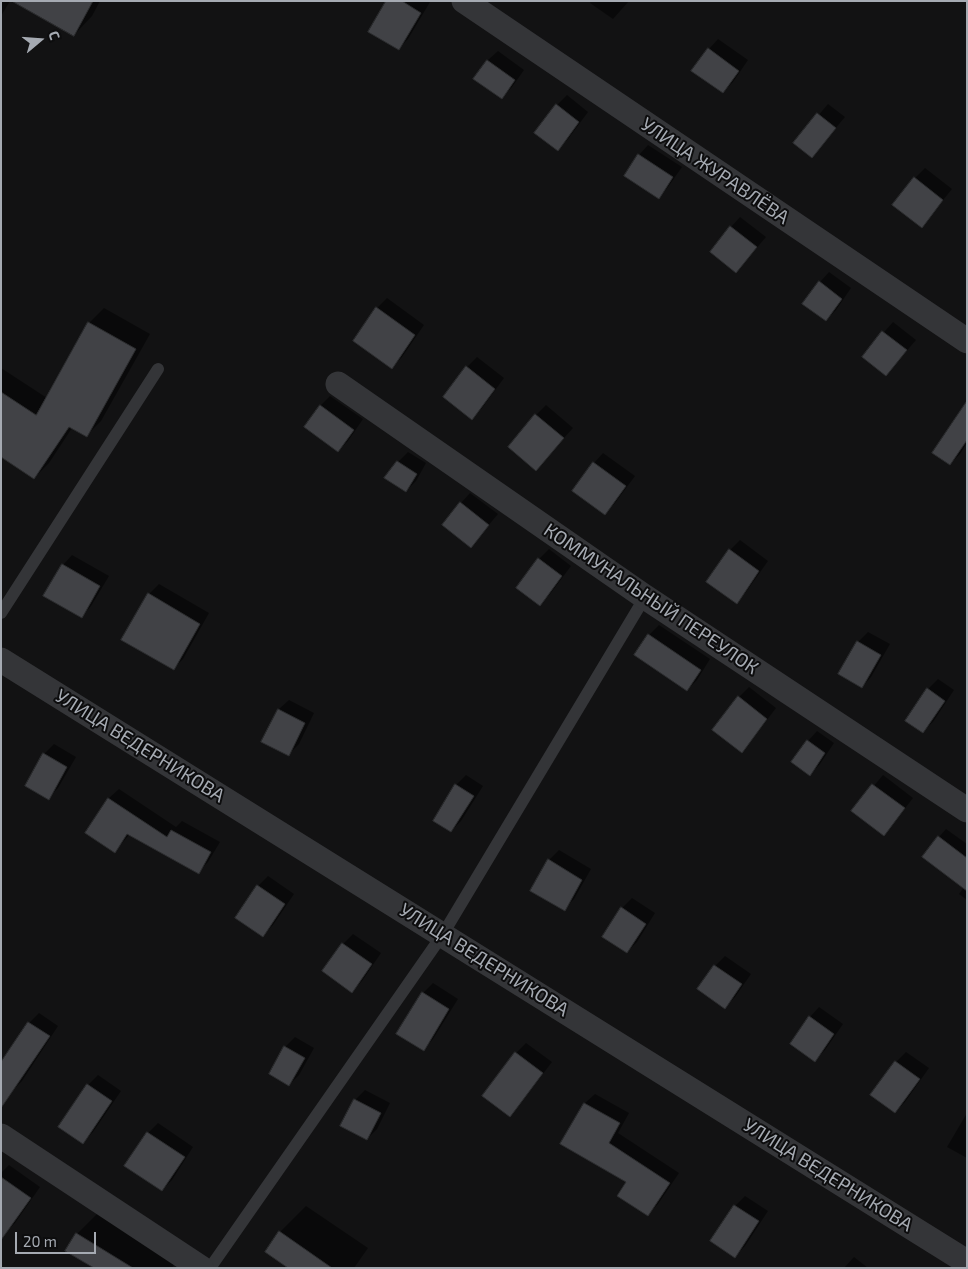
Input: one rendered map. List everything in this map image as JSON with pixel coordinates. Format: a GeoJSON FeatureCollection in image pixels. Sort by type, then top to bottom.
{"type":"FeatureCollection","features":[{"type":"Feature","properties":{"kind":"street","name":"УЛИЦА ЖУРАВЛЁВА"},"geometry":{"type":"LineString","coordinates":[[464,1],[967,341]]}},
{"type":"Feature","properties":{"kind":"street","name":"КОММУНАЛЬНЫЙ ПЕРЕУЛОК"},"geometry":{"type":"LineString","coordinates":[[338,384],[645,597],[967,810]]}},
{"type":"Feature","properties":{"kind":"street","name":"УЛИЦА ВЕДЕРНИКОВА"},"geometry":{"type":"LineString","coordinates":[[1,660],[967,1262]]}},
{"type":"Feature","properties":{"kind":"street"},"geometry":{"type":"LineString","coordinates":[[1,1136],[201,1268]]}},
{"type":"Feature","properties":{"kind":"lane"},"geometry":{"type":"LineString","coordinates":[[1,613],[158,369]]}},
{"type":"Feature","properties":{"kind":"lane"},"geometry":{"type":"LineString","coordinates":[[210,1268],[443,934],[645,597]]}},
{"type":"Feature","properties":{"kind":"building"},"geometry":{"type":"Polygon","coordinates":[[[12,1],[93,1],[74,36],[12,1]]]}},
{"type":"Feature","properties":{"kind":"building"},"geometry":{"type":"Polygon","coordinates":[[[386,1],[402,1],[421,13],[399,50],[368,32],[386,1]]]}},
{"type":"Feature","properties":{"kind":"building"},"geometry":{"type":"Polygon","coordinates":[[[708,48],[739,71],[723,93],[691,71],[708,48]]]}},
{"type":"Feature","properties":{"kind":"building"},"geometry":{"type":"Polygon","coordinates":[[[487,60],[515,80],[502,99],[473,79],[487,60]]]}},
{"type":"Feature","properties":{"kind":"building"},"geometry":{"type":"Polygon","coordinates":[[[556,104],[579,122],[558,151],[534,133],[556,104]]]}},
{"type":"Feature","properties":{"kind":"building"},"geometry":{"type":"Polygon","coordinates":[[[817,113],[836,128],[812,158],[793,143],[817,113]]]}},
{"type":"Feature","properties":{"kind":"building"},"geometry":{"type":"Polygon","coordinates":[[[638,154],[673,177],[659,199],[624,176],[638,154]]]}},
{"type":"Feature","properties":{"kind":"building"},"geometry":{"type":"Polygon","coordinates":[[[914,177],[943,200],[922,228],[892,205],[914,177]]]}},
{"type":"Feature","properties":{"kind":"building"},"geometry":{"type":"Polygon","coordinates":[[[730,226],[757,247],[736,273],[710,252],[730,226]]]}},
{"type":"Feature","properties":{"kind":"building"},"geometry":{"type":"Polygon","coordinates":[[[819,281],[842,299],[826,321],[802,304],[819,281]]]}},
{"type":"Feature","properties":{"kind":"building"},"geometry":{"type":"Polygon","coordinates":[[[376,307],[415,335],[392,369],[353,341],[376,307]]]}},
{"type":"Feature","properties":{"kind":"building"},"geometry":{"type":"Polygon","coordinates":[[[88,322],[136,349],[87,437],[69,427],[34,479],[1,457],[1,392],[36,415],[88,322]]]}},
{"type":"Feature","properties":{"kind":"building"},"geometry":{"type":"Polygon","coordinates":[[[882,331],[907,350],[886,376],[862,357],[882,331]]]}},
{"type":"Feature","properties":{"kind":"building"},"geometry":{"type":"Polygon","coordinates":[[[466,366],[495,389],[472,420],[443,397],[466,366]]]}},
{"type":"Feature","properties":{"kind":"building"},"geometry":{"type":"Polygon","coordinates":[[[967,401],[967,440],[950,465],[932,453],[967,401]]]}},
{"type":"Feature","properties":{"kind":"building"},"geometry":{"type":"Polygon","coordinates":[[[320,405],[354,430],[338,452],[304,427],[320,405]]]}},
{"type":"Feature","properties":{"kind":"building"},"geometry":{"type":"Polygon","coordinates":[[[535,414],[564,438],[536,471],[508,447],[535,414]]]}},
{"type":"Feature","properties":{"kind":"building"},"geometry":{"type":"Polygon","coordinates":[[[397,461],[417,474],[406,492],[384,478],[397,461]]]}},
{"type":"Feature","properties":{"kind":"building"},"geometry":{"type":"Polygon","coordinates":[[[593,462],[626,486],[605,515],[572,491],[593,462]]]}},
{"type":"Feature","properties":{"kind":"building"},"geometry":{"type":"Polygon","coordinates":[[[460,502],[489,525],[471,548],[442,525],[460,502]]]}},
{"type":"Feature","properties":{"kind":"building"},"geometry":{"type":"Polygon","coordinates":[[[729,549],[759,571],[737,604],[706,582],[729,549]]]}},
{"type":"Feature","properties":{"kind":"building"},"geometry":{"type":"Polygon","coordinates":[[[538,558],[562,576],[540,606],[516,588],[538,558]]]}},
{"type":"Feature","properties":{"kind":"building"},"geometry":{"type":"Polygon","coordinates":[[[62,564],[100,586],[82,618],[43,596],[62,564]]]}},
{"type":"Feature","properties":{"kind":"building"},"geometry":{"type":"Polygon","coordinates":[[[148,593],[200,624],[174,670],[121,640],[148,593]]]}},
{"type":"Feature","properties":{"kind":"building"},"geometry":{"type":"Polygon","coordinates":[[[648,634],[701,670],[687,691],[634,655],[648,634]]]}},
{"type":"Feature","properties":{"kind":"building"},"geometry":{"type":"Polygon","coordinates":[[[857,641],[881,655],[862,688],[838,674],[857,641]]]}},
{"type":"Feature","properties":{"kind":"building"},"geometry":{"type":"Polygon","coordinates":[[[927,688],[945,701],[923,733],[905,721],[927,688]]]}},
{"type":"Feature","properties":{"kind":"building"},"geometry":{"type":"Polygon","coordinates":[[[738,696],[767,719],[742,753],[712,730],[738,696]]]}},
{"type":"Feature","properties":{"kind":"building"},"geometry":{"type":"Polygon","coordinates":[[[278,709],[305,723],[289,756],[261,742],[278,709]]]}},
{"type":"Feature","properties":{"kind":"building"},"geometry":{"type":"Polygon","coordinates":[[[807,740],[825,753],[810,776],[791,762],[807,740]]]}},
{"type":"Feature","properties":{"kind":"building"},"geometry":{"type":"Polygon","coordinates":[[[43,753],[67,767],[49,800],[25,786],[43,753]]]}},
{"type":"Feature","properties":{"kind":"building"},"geometry":{"type":"Polygon","coordinates":[[[455,784],[474,796],[451,832],[433,821],[455,784]]]}},
{"type":"Feature","properties":{"kind":"building"},"geometry":{"type":"Polygon","coordinates":[[[872,784],[905,808],[884,836],[851,811],[872,784]]]}},
{"type":"Feature","properties":{"kind":"building"},"geometry":{"type":"Polygon","coordinates":[[[108,798],[167,837],[171,830],[211,852],[199,874],[127,834],[115,853],[85,833],[108,798]]]}},
{"type":"Feature","properties":{"kind":"building"},"geometry":{"type":"Polygon","coordinates":[[[938,836],[967,858],[967,891],[922,857],[938,836]]]}},
{"type":"Feature","properties":{"kind":"building"},"geometry":{"type":"Polygon","coordinates":[[[548,859],[582,880],[565,911],[530,891],[548,859]]]}},
{"type":"Feature","properties":{"kind":"building"},"geometry":{"type":"Polygon","coordinates":[[[257,885],[285,904],[263,937],[235,918],[257,885]]]}},
{"type":"Feature","properties":{"kind":"building"},"geometry":{"type":"Polygon","coordinates":[[[621,907],[646,924],[627,953],[602,937],[621,907]]]}},
{"type":"Feature","properties":{"kind":"building"},"geometry":{"type":"Polygon","coordinates":[[[342,943],[372,964],[352,993],[322,971],[342,943]]]}},
{"type":"Feature","properties":{"kind":"building"},"geometry":{"type":"Polygon","coordinates":[[[714,965],[742,984],[725,1009],[697,989],[714,965]]]}},
{"type":"Feature","properties":{"kind":"building"},"geometry":{"type":"Polygon","coordinates":[[[422,992],[449,1009],[424,1051],[396,1034],[422,992]]]}},
{"type":"Feature","properties":{"kind":"building"},"geometry":{"type":"Polygon","coordinates":[[[809,1016],[834,1034],[815,1062],[790,1044],[809,1016]]]}},
{"type":"Feature","properties":{"kind":"building"},"geometry":{"type":"Polygon","coordinates":[[[28,1022],[50,1036],[1,1108],[1,1062],[28,1022]]]}},
{"type":"Feature","properties":{"kind":"building"},"geometry":{"type":"Polygon","coordinates":[[[284,1046],[305,1058],[289,1086],[269,1074],[284,1046]]]}},
{"type":"Feature","properties":{"kind":"building"},"geometry":{"type":"Polygon","coordinates":[[[515,1052],[543,1073],[510,1117],[482,1096],[515,1052]]]}},
{"type":"Feature","properties":{"kind":"building"},"geometry":{"type":"Polygon","coordinates":[[[895,1061],[920,1079],[895,1113],[870,1095],[895,1061]]]}},
{"type":"Feature","properties":{"kind":"building"},"geometry":{"type":"Polygon","coordinates":[[[87,1084],[112,1101],[83,1144],[58,1127],[87,1084]]]}},
{"type":"Feature","properties":{"kind":"building"},"geometry":{"type":"Polygon","coordinates":[[[354,1099],[381,1113],[367,1140],[340,1126],[354,1099]]]}},
{"type":"Feature","properties":{"kind":"building"},"geometry":{"type":"Polygon","coordinates":[[[584,1103],[620,1123],[609,1143],[670,1183],[648,1216],[617,1196],[626,1182],[560,1144],[584,1103]]]}},
{"type":"Feature","properties":{"kind":"building"},"geometry":{"type":"Polygon","coordinates":[[[147,1132],[185,1157],[162,1191],[124,1166],[147,1132]]]}},
{"type":"Feature","properties":{"kind":"building"},"geometry":{"type":"Polygon","coordinates":[[[1,1177],[31,1198],[1,1240],[1,1177]]]}},
{"type":"Feature","properties":{"kind":"building"},"geometry":{"type":"Polygon","coordinates":[[[734,1205],[759,1221],[735,1258],[710,1241],[734,1205]]]}},
{"type":"Feature","properties":{"kind":"building"},"geometry":{"type":"Polygon","coordinates":[[[279,1231],[332,1268],[288,1268],[265,1252],[279,1231]]]}},
{"type":"Feature","properties":{"kind":"building"},"geometry":{"type":"Polygon","coordinates":[[[76,1233],[133,1268],[94,1268],[65,1251],[76,1233]]]}}]}
